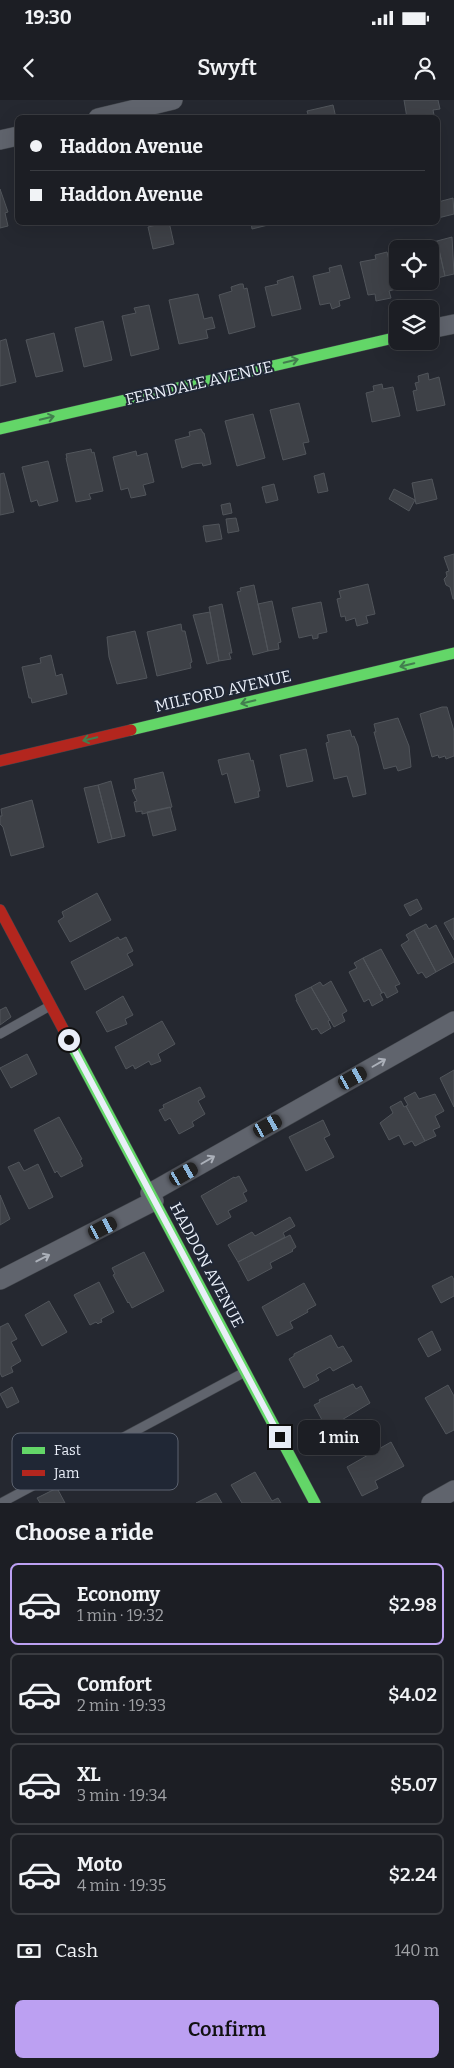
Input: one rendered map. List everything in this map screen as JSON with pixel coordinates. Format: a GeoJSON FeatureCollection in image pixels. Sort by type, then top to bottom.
{"type":"FeatureCollection","features":[{"type":"Feature","properties":{"kind":"street"},"geometry":{"type":"LineString","coordinates":[[110,115],[173,100]]}},
{"type":"Feature","properties":{"kind":"street"},"geometry":{"type":"LineString","coordinates":[[0,140],[15,137]]}},
{"type":"Feature","properties":{"kind":"street"},"geometry":{"type":"LineString","coordinates":[[439,327],[454,324]]}},
{"type":"Feature","properties":{"kind":"street","name":"FERNDALE AVENUE"},"geometry":{"type":"LineString","coordinates":[[0,429],[389,339]]}},
{"type":"Feature","properties":{"kind":"street","name":"MILFORD AVENUE"},"geometry":{"type":"LineString","coordinates":[[0,761],[454,654]]}},
{"type":"Feature","properties":{"kind":"street","name":"HADDON AVENUE"},"geometry":{"type":"LineString","coordinates":[[0,910],[315,1503]]}},
{"type":"Feature","properties":{"kind":"street"},"geometry":{"type":"LineString","coordinates":[[0,1280],[152,1197],[454,1020]]}},
{"type":"Feature","properties":{"kind":"street"},"geometry":{"type":"LineString","coordinates":[[431,1503],[454,1490]]}},
{"type":"Feature","properties":{"kind":"lane"},"geometry":{"type":"LineString","coordinates":[[0,1034],[51,1006]]}},
{"type":"Feature","properties":{"kind":"lane"},"geometry":{"type":"LineString","coordinates":[[131,1433],[245,1372]]}},
{"type":"Feature","properties":{"kind":"lane"},"geometry":{"type":"LineString","coordinates":[[1,1503],[25,1490]]}},
{"type":"Feature","properties":{"kind":"building"},"geometry":{"type":"Polygon","coordinates":[[[404,100],[438,100],[440,109],[433,110],[434,115],[406,115],[404,100]]]}},
{"type":"Feature","properties":{"kind":"building"},"geometry":{"type":"Polygon","coordinates":[[[333,105],[335,115],[308,115],[307,111],[333,105]]]}},
{"type":"Feature","properties":{"kind":"building"},"geometry":{"type":"Polygon","coordinates":[[[0,189],[8,212],[5,213],[8,226],[0,228],[0,189]]]}},
{"type":"Feature","properties":{"kind":"building"},"geometry":{"type":"Polygon","coordinates":[[[453,198],[454,214],[440,218],[440,201],[453,198]]]}},
{"type":"Feature","properties":{"kind":"building"},"geometry":{"type":"Polygon","coordinates":[[[170,225],[174,244],[153,249],[148,227],[170,225]]]}},
{"type":"Feature","properties":{"kind":"building"},"geometry":{"type":"Polygon","coordinates":[[[251,225],[268,225],[252,229],[251,225]]]}},
{"type":"Feature","properties":{"kind":"building"},"geometry":{"type":"Polygon","coordinates":[[[452,237],[454,274],[445,276],[439,250],[439,240],[452,237]]]}},
{"type":"Feature","properties":{"kind":"building"},"geometry":{"type":"Polygon","coordinates":[[[439,250],[445,276],[439,278],[439,250]]]}},
{"type":"Feature","properties":{"kind":"building"},"geometry":{"type":"Polygon","coordinates":[[[387,252],[389,260],[389,290],[392,290],[389,291],[391,298],[376,301],[375,294],[368,295],[360,262],[376,259],[375,255],[387,252]]]}},
{"type":"Feature","properties":{"kind":"building"},"geometry":{"type":"Polygon","coordinates":[[[341,265],[350,298],[339,301],[340,306],[332,309],[330,303],[320,305],[313,276],[330,272],[329,268],[341,265]]]}},
{"type":"Feature","properties":{"kind":"building"},"geometry":{"type":"Polygon","coordinates":[[[293,276],[301,309],[272,316],[265,287],[278,284],[277,281],[293,276]]]}},
{"type":"Feature","properties":{"kind":"building"},"geometry":{"type":"Polygon","coordinates":[[[243,284],[244,289],[247,288],[255,327],[229,334],[219,295],[232,291],[231,287],[243,284]]]}},
{"type":"Feature","properties":{"kind":"building"},"geometry":{"type":"Polygon","coordinates":[[[198,294],[204,319],[212,317],[215,328],[206,330],[208,338],[179,344],[169,300],[198,294]]]}},
{"type":"Feature","properties":{"kind":"building"},"geometry":{"type":"Polygon","coordinates":[[[149,305],[159,349],[131,356],[122,316],[136,313],[134,308],[149,305]]]}},
{"type":"Feature","properties":{"kind":"building"},"geometry":{"type":"Polygon","coordinates":[[[103,321],[112,360],[84,367],[75,328],[103,321]]]}},
{"type":"Feature","properties":{"kind":"building"},"geometry":{"type":"Polygon","coordinates":[[[54,333],[63,371],[36,377],[26,340],[54,333]]]}},
{"type":"Feature","properties":{"kind":"building"},"geometry":{"type":"Polygon","coordinates":[[[6,339],[16,382],[0,386],[0,341],[6,339]]]}},
{"type":"Feature","properties":{"kind":"building"},"geometry":{"type":"Polygon","coordinates":[[[428,373],[429,380],[439,377],[445,405],[417,411],[413,391],[417,390],[415,383],[419,382],[418,376],[428,373]]]}},
{"type":"Feature","properties":{"kind":"building"},"geometry":{"type":"Polygon","coordinates":[[[382,384],[383,389],[393,387],[400,416],[372,422],[366,393],[374,391],[373,386],[382,384]]]}},
{"type":"Feature","properties":{"kind":"building"},"geometry":{"type":"Polygon","coordinates":[[[299,403],[309,442],[303,443],[306,454],[283,460],[270,410],[299,403]]]}},
{"type":"Feature","properties":{"kind":"building"},"geometry":{"type":"Polygon","coordinates":[[[253,414],[265,458],[237,466],[225,421],[253,414]]]}},
{"type":"Feature","properties":{"kind":"building"},"geometry":{"type":"Polygon","coordinates":[[[201,429],[204,433],[211,464],[203,466],[202,463],[193,464],[182,468],[175,440],[190,436],[189,432],[201,429]]]}},
{"type":"Feature","properties":{"kind":"building"},"geometry":{"type":"Polygon","coordinates":[[[91,449],[92,453],[94,452],[103,491],[89,494],[91,499],[76,502],[66,454],[91,449]]]}},
{"type":"Feature","properties":{"kind":"building"},"geometry":{"type":"Polygon","coordinates":[[[136,451],[137,456],[147,453],[154,482],[143,485],[146,495],[131,498],[128,488],[121,490],[113,457],[136,451]]]}},
{"type":"Feature","properties":{"kind":"building"},"geometry":{"type":"Polygon","coordinates":[[[48,461],[58,501],[39,506],[37,500],[31,502],[22,467],[48,461]]]}},
{"type":"Feature","properties":{"kind":"building"},"geometry":{"type":"Polygon","coordinates":[[[4,473],[14,512],[0,515],[0,474],[4,473]]]}},
{"type":"Feature","properties":{"kind":"building"},"geometry":{"type":"Polygon","coordinates":[[[324,473],[328,491],[318,493],[314,476],[324,473]]]}},
{"type":"Feature","properties":{"kind":"building"},"geometry":{"type":"Polygon","coordinates":[[[432,479],[437,499],[416,504],[412,483],[432,479]]]}},
{"type":"Feature","properties":{"kind":"building"},"geometry":{"type":"Polygon","coordinates":[[[274,484],[278,500],[266,503],[262,487],[274,484]]]}},
{"type":"Feature","properties":{"kind":"building"},"geometry":{"type":"Polygon","coordinates":[[[394,489],[415,500],[409,511],[389,499],[394,489]]]}},
{"type":"Feature","properties":{"kind":"building"},"geometry":{"type":"Polygon","coordinates":[[[230,503],[232,513],[223,515],[221,505],[230,503]]]}},
{"type":"Feature","properties":{"kind":"building"},"geometry":{"type":"Polygon","coordinates":[[[236,518],[239,531],[228,533],[226,519],[236,518]]]}},
{"type":"Feature","properties":{"kind":"building"},"geometry":{"type":"Polygon","coordinates":[[[219,524],[222,539],[206,542],[203,526],[219,524]]]}},
{"type":"Feature","properties":{"kind":"building"},"geometry":{"type":"Polygon","coordinates":[[[454,554],[453,599],[450,587],[446,585],[444,579],[447,576],[446,572],[449,571],[444,557],[454,554]]]}},
{"type":"Feature","properties":{"kind":"building"},"geometry":{"type":"Polygon","coordinates":[[[368,584],[375,614],[366,616],[368,623],[357,626],[355,618],[346,621],[345,616],[341,617],[337,599],[341,598],[339,591],[368,584]]]}},
{"type":"Feature","properties":{"kind":"building"},"geometry":{"type":"Polygon","coordinates":[[[254,585],[268,651],[253,655],[237,592],[241,591],[240,588],[254,585]]]}},
{"type":"Feature","properties":{"kind":"building"},"geometry":{"type":"Polygon","coordinates":[[[272,601],[281,642],[278,643],[279,649],[268,651],[258,604],[272,601]]]}},
{"type":"Feature","properties":{"kind":"building"},"geometry":{"type":"Polygon","coordinates":[[[321,602],[327,632],[318,634],[318,638],[313,639],[312,635],[299,638],[292,608],[321,602]]]}},
{"type":"Feature","properties":{"kind":"building"},"geometry":{"type":"Polygon","coordinates":[[[222,604],[232,653],[229,653],[231,659],[219,661],[209,607],[222,604]]]}},
{"type":"Feature","properties":{"kind":"building"},"geometry":{"type":"Polygon","coordinates":[[[210,612],[219,661],[207,664],[193,615],[210,612]]]}},
{"type":"Feature","properties":{"kind":"building"},"geometry":{"type":"Polygon","coordinates":[[[181,624],[182,631],[185,631],[192,662],[190,663],[191,668],[157,676],[147,632],[181,624]]]}},
{"type":"Feature","properties":{"kind":"building"},"geometry":{"type":"Polygon","coordinates":[[[135,631],[147,678],[117,684],[109,657],[107,637],[135,631]]]}},
{"type":"Feature","properties":{"kind":"building"},"geometry":{"type":"Polygon","coordinates":[[[51,655],[56,676],[62,674],[67,694],[32,703],[31,698],[29,698],[22,667],[41,663],[40,658],[51,655]]]}},
{"type":"Feature","properties":{"kind":"building"},"geometry":{"type":"Polygon","coordinates":[[[447,707],[454,731],[454,756],[446,759],[445,756],[439,758],[438,755],[432,757],[420,714],[447,707]]]}},
{"type":"Feature","properties":{"kind":"building"},"geometry":{"type":"Polygon","coordinates":[[[398,718],[409,746],[411,767],[398,771],[396,766],[384,769],[374,732],[376,732],[374,724],[398,718]]]}},
{"type":"Feature","properties":{"kind":"building"},"geometry":{"type":"Polygon","coordinates":[[[350,730],[358,746],[366,794],[353,797],[347,776],[334,779],[326,743],[329,742],[327,735],[350,730]]]}},
{"type":"Feature","properties":{"kind":"building"},"geometry":{"type":"Polygon","coordinates":[[[306,749],[313,781],[287,787],[280,755],[306,749]]]}},
{"type":"Feature","properties":{"kind":"building"},"geometry":{"type":"Polygon","coordinates":[[[249,753],[251,761],[253,760],[260,791],[258,791],[259,797],[235,803],[227,773],[222,775],[218,760],[249,753]]]}},
{"type":"Feature","properties":{"kind":"building"},"geometry":{"type":"Polygon","coordinates":[[[163,772],[172,807],[142,814],[142,811],[136,812],[134,802],[137,801],[132,790],[136,789],[134,779],[163,772]]]}},
{"type":"Feature","properties":{"kind":"building"},"geometry":{"type":"Polygon","coordinates":[[[111,781],[125,836],[112,839],[98,785],[111,781]]]}},
{"type":"Feature","properties":{"kind":"building"},"geometry":{"type":"Polygon","coordinates":[[[98,785],[112,839],[98,843],[84,788],[98,785]]]}},
{"type":"Feature","properties":{"kind":"building"},"geometry":{"type":"Polygon","coordinates":[[[32,800],[44,847],[11,856],[3,827],[0,824],[1,809],[32,800]]]}},
{"type":"Feature","properties":{"kind":"building"},"geometry":{"type":"Polygon","coordinates":[[[170,807],[176,830],[153,836],[147,812],[170,807]]]}},
{"type":"Feature","properties":{"kind":"building"},"geometry":{"type":"Polygon","coordinates":[[[97,893],[111,920],[70,942],[58,921],[64,917],[62,912],[97,893]]]}},
{"type":"Feature","properties":{"kind":"building"},"geometry":{"type":"Polygon","coordinates":[[[417,899],[422,909],[410,916],[404,905],[417,899]]]}},
{"type":"Feature","properties":{"kind":"building"},"geometry":{"type":"Polygon","coordinates":[[[454,918],[454,940],[444,923],[454,918]]]}},
{"type":"Feature","properties":{"kind":"building"},"geometry":{"type":"Polygon","coordinates":[[[426,924],[429,929],[436,925],[454,960],[454,962],[436,972],[414,930],[426,924]]]}},
{"type":"Feature","properties":{"kind":"building"},"geometry":{"type":"Polygon","coordinates":[[[414,930],[436,972],[426,978],[422,972],[418,974],[401,945],[409,940],[406,935],[414,930]]]}},
{"type":"Feature","properties":{"kind":"building"},"geometry":{"type":"Polygon","coordinates":[[[118,937],[120,940],[126,937],[133,951],[127,954],[133,965],[85,990],[71,962],[118,937]]]}},
{"type":"Feature","properties":{"kind":"building"},"geometry":{"type":"Polygon","coordinates":[[[381,949],[400,984],[395,986],[398,992],[387,998],[384,992],[382,993],[363,958],[381,949]]]}},
{"type":"Feature","properties":{"kind":"building"},"geometry":{"type":"Polygon","coordinates":[[[363,958],[382,993],[380,994],[383,1000],[372,1006],[369,999],[364,1002],[349,972],[357,968],[354,963],[363,958]]]}},
{"type":"Feature","properties":{"kind":"building"},"geometry":{"type":"Polygon","coordinates":[[[331,981],[347,1011],[342,1014],[345,1021],[334,1027],[311,987],[320,982],[323,986],[331,981]]]}},
{"type":"Feature","properties":{"kind":"building"},"geometry":{"type":"Polygon","coordinates":[[[311,987],[330,1020],[328,1021],[331,1028],[321,1034],[317,1028],[312,1030],[296,1000],[295,995],[311,987]]]}},
{"type":"Feature","properties":{"kind":"building"},"geometry":{"type":"Polygon","coordinates":[[[123,996],[133,1015],[125,1019],[127,1024],[107,1032],[96,1012],[123,996]]]}},
{"type":"Feature","properties":{"kind":"building"},"geometry":{"type":"Polygon","coordinates":[[[6,1007],[11,1017],[0,1025],[0,1010],[6,1007]]]}},
{"type":"Feature","properties":{"kind":"building"},"geometry":{"type":"Polygon","coordinates":[[[162,1021],[175,1044],[158,1054],[161,1061],[151,1065],[149,1061],[135,1069],[133,1065],[126,1069],[115,1047],[162,1021]]]}},
{"type":"Feature","properties":{"kind":"building"},"geometry":{"type":"Polygon","coordinates":[[[27,1054],[37,1074],[11,1088],[0,1068],[27,1054]]]}},
{"type":"Feature","properties":{"kind":"building"},"geometry":{"type":"Polygon","coordinates":[[[454,1070],[454,1107],[440,1078],[454,1070]]]}},
{"type":"Feature","properties":{"kind":"building"},"geometry":{"type":"Polygon","coordinates":[[[200,1087],[205,1097],[198,1101],[205,1114],[192,1122],[194,1126],[179,1134],[170,1118],[165,1121],[159,1110],[164,1108],[163,1105],[200,1087]]]}},
{"type":"Feature","properties":{"kind":"building"},"geometry":{"type":"Polygon","coordinates":[[[415,1092],[419,1099],[435,1094],[444,1111],[435,1116],[440,1127],[433,1130],[436,1136],[425,1141],[406,1106],[408,1105],[404,1098],[415,1092]]]}},
{"type":"Feature","properties":{"kind":"building"},"geometry":{"type":"Polygon","coordinates":[[[401,1101],[404,1107],[406,1106],[425,1141],[415,1146],[412,1141],[404,1145],[399,1135],[389,1140],[380,1123],[393,1113],[390,1107],[401,1101]]]}},
{"type":"Feature","properties":{"kind":"building"},"geometry":{"type":"Polygon","coordinates":[[[59,1117],[82,1159],[80,1160],[83,1166],[61,1177],[57,1171],[55,1173],[34,1130],[59,1117]]]}},
{"type":"Feature","properties":{"kind":"building"},"geometry":{"type":"Polygon","coordinates":[[[323,1120],[330,1135],[324,1138],[334,1157],[306,1171],[289,1137],[323,1120]]]}},
{"type":"Feature","properties":{"kind":"building"},"geometry":{"type":"Polygon","coordinates":[[[19,1162],[24,1171],[38,1164],[53,1197],[29,1209],[8,1167],[19,1162]]]}},
{"type":"Feature","properties":{"kind":"building"},"geometry":{"type":"Polygon","coordinates":[[[239,1176],[247,1191],[243,1193],[247,1201],[228,1211],[231,1217],[217,1225],[201,1196],[239,1176]]]}},
{"type":"Feature","properties":{"kind":"building"},"geometry":{"type":"Polygon","coordinates":[[[0,1195],[10,1219],[0,1225],[0,1195]]]}},
{"type":"Feature","properties":{"kind":"building"},"geometry":{"type":"Polygon","coordinates":[[[290,1217],[295,1226],[283,1233],[285,1237],[238,1262],[228,1245],[252,1232],[255,1236],[290,1217]]]}},
{"type":"Feature","properties":{"kind":"building"},"geometry":{"type":"Polygon","coordinates":[[[290,1235],[296,1247],[293,1251],[270,1263],[272,1268],[248,1281],[238,1262],[290,1235]]]}},
{"type":"Feature","properties":{"kind":"building"},"geometry":{"type":"Polygon","coordinates":[[[144,1252],[164,1291],[132,1308],[113,1275],[115,1274],[112,1268],[144,1252]]]}},
{"type":"Feature","properties":{"kind":"building"},"geometry":{"type":"Polygon","coordinates":[[[452,1276],[454,1280],[454,1296],[441,1303],[432,1286],[452,1276]]]}},
{"type":"Feature","properties":{"kind":"building"},"geometry":{"type":"Polygon","coordinates":[[[99,1282],[114,1312],[101,1319],[102,1322],[90,1325],[74,1295],[99,1282]]]}},
{"type":"Feature","properties":{"kind":"building"},"geometry":{"type":"Polygon","coordinates":[[[304,1283],[316,1305],[290,1322],[293,1328],[277,1336],[262,1307],[304,1283]]]}},
{"type":"Feature","properties":{"kind":"building"},"geometry":{"type":"Polygon","coordinates":[[[49,1301],[67,1332],[42,1346],[25,1315],[49,1301]]]}},
{"type":"Feature","properties":{"kind":"building"},"geometry":{"type":"Polygon","coordinates":[[[8,1323],[17,1339],[11,1342],[21,1361],[11,1367],[13,1372],[2,1377],[0,1373],[0,1327],[8,1323]]]}},
{"type":"Feature","properties":{"kind":"building"},"geometry":{"type":"Polygon","coordinates":[[[432,1331],[441,1350],[428,1357],[418,1339],[432,1331]]]}},
{"type":"Feature","properties":{"kind":"building"},"geometry":{"type":"Polygon","coordinates":[[[331,1335],[338,1348],[343,1346],[352,1361],[333,1371],[330,1367],[316,1375],[319,1380],[304,1388],[289,1359],[294,1354],[331,1335]]]}},
{"type":"Feature","properties":{"kind":"building"},"geometry":{"type":"Polygon","coordinates":[[[353,1384],[356,1389],[361,1386],[370,1403],[340,1421],[343,1426],[329,1433],[314,1405],[320,1402],[319,1400],[353,1384]]]}},
{"type":"Feature","properties":{"kind":"building"},"geometry":{"type":"Polygon","coordinates":[[[448,1385],[454,1396],[454,1430],[446,1434],[425,1398],[448,1385]]]}},
{"type":"Feature","properties":{"kind":"building"},"geometry":{"type":"Polygon","coordinates":[[[12,1387],[19,1402],[7,1408],[0,1394],[12,1387]]]}},
{"type":"Feature","properties":{"kind":"building"},"geometry":{"type":"Polygon","coordinates":[[[391,1442],[404,1466],[375,1481],[378,1488],[362,1496],[347,1467],[391,1442]]]}},
{"type":"Feature","properties":{"kind":"building"},"geometry":{"type":"Polygon","coordinates":[[[255,1472],[272,1501],[278,1498],[281,1503],[242,1503],[231,1485],[255,1472]]]}},
{"type":"Feature","properties":{"kind":"building"},"geometry":{"type":"Polygon","coordinates":[[[53,1490],[58,1490],[65,1503],[40,1503],[37,1498],[53,1490]]]}},
{"type":"Feature","properties":{"kind":"building"},"geometry":{"type":"Polygon","coordinates":[[[216,1493],[222,1503],[196,1503],[216,1493]]]}},
{"type":"Feature","properties":{"kind":"traffic: fast"},"geometry":{"type":"LineString","coordinates":[[0,429],[389,339]]}},
{"type":"Feature","properties":{"kind":"traffic: fast"},"geometry":{"type":"LineString","coordinates":[[131,730],[454,653]]}},
{"type":"Feature","properties":{"kind":"traffic: fast"},"geometry":{"type":"LineString","coordinates":[[69,1040],[315,1503]]}},
{"type":"Feature","properties":{"kind":"traffic: jam"},"geometry":{"type":"LineString","coordinates":[[0,761],[131,730]]}},
{"type":"Feature","properties":{"kind":"traffic: jam"},"geometry":{"type":"LineString","coordinates":[[0,910],[69,1040]]}},
{"type":"Feature","properties":{"kind":"route"},"geometry":{"type":"LineString","coordinates":[[69,1040],[280,1437]]}}]}
